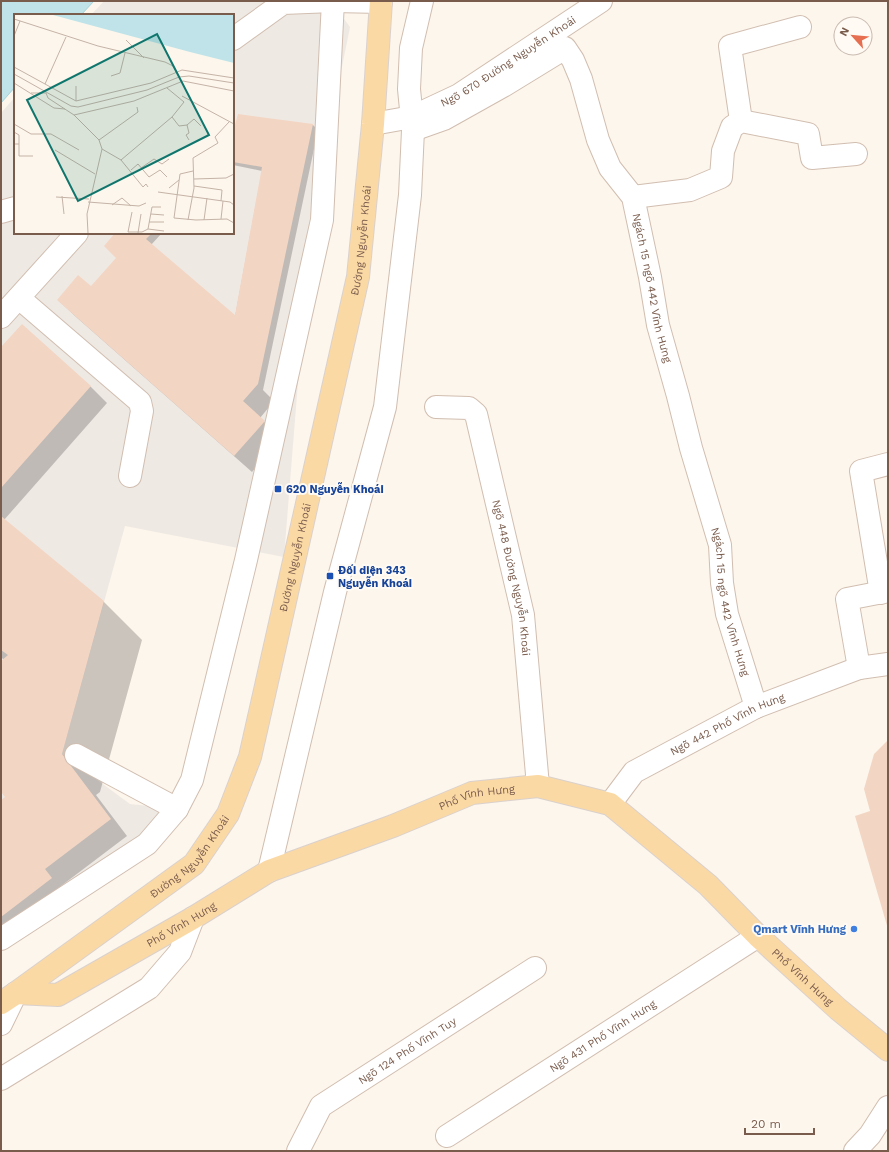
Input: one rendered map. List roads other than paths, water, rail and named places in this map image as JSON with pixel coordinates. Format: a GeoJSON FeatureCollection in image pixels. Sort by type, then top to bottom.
{"type":"FeatureCollection","features":[{"type":"Feature","properties":{"kind":"main road","name":"Đường Nguyễn Khoái"},"geometry":{"type":"LineString","coordinates":[[9,998],[194,864],[228,814],[250,757],[358,277],[373,124],[381,2]]}},
{"type":"Feature","properties":{"kind":"main road","name":"Phố Vĩnh Hưng"},"geometry":{"type":"LineString","coordinates":[[9,998],[58,995],[193,918],[269,871],[393,826],[472,793],[538,786],[610,804],[708,885],[758,936],[838,1009],[888,1050]]}},
{"type":"Feature","properties":{"kind":"street"},"geometry":{"type":"LineString","coordinates":[[234,38],[283,3],[333,1],[381,2]]}},
{"type":"Feature","properties":{"kind":"street"},"geometry":{"type":"LineString","coordinates":[[1,940],[147,844],[178,809],[192,780],[244,568],[322,220],[333,1]]}},
{"type":"Feature","properties":{"kind":"street"},"geometry":{"type":"LineString","coordinates":[[269,871],[335,592],[385,407],[410,195],[413,123],[409,89],[411,48],[422,1]]}},
{"type":"Feature","properties":{"kind":"street","name":"Ngõ 670 Đường Nguyễn Khoái"},"geometry":{"type":"LineString","coordinates":[[413,123],[459,95],[601,1]]}},
{"type":"Feature","properties":{"kind":"street"},"geometry":{"type":"LineString","coordinates":[[741,121],[730,46],[800,27]]}},
{"type":"Feature","properties":{"kind":"street","name":"Ngách 15 ngõ 442 Vĩnh Hưng"},"geometry":{"type":"LineString","coordinates":[[413,123],[444,119],[504,86],[565,48],[573,60],[581,79],[598,140],[610,168],[633,197],[650,277],[658,325],[691,448],[720,546],[722,583],[727,614],[756,708]]}},
{"type":"Feature","properties":{"kind":"street"},"geometry":{"type":"LineString","coordinates":[[633,197],[690,190],[721,177],[723,151],[732,127],[741,121],[808,134],[812,158],[856,154]]}},
{"type":"Feature","properties":{"kind":"street"},"geometry":{"type":"LineString","coordinates":[[373,124],[413,123]]}},
{"type":"Feature","properties":{"kind":"street"},"geometry":{"type":"LineString","coordinates":[[1,212],[14,208]]}},
{"type":"Feature","properties":{"kind":"street"},"geometry":{"type":"LineString","coordinates":[[1,317],[76,234]]}},
{"type":"Feature","properties":{"kind":"street"},"geometry":{"type":"LineString","coordinates":[[19,298],[140,402],[142,411],[130,476]]}},
{"type":"Feature","properties":{"kind":"street","name":"Ngõ 448 Đường Nguyễn Khoái"},"geometry":{"type":"LineString","coordinates":[[436,407],[469,408],[476,414],[523,615],[538,786]]}},
{"type":"Feature","properties":{"kind":"street"},"geometry":{"type":"LineString","coordinates":[[860,668],[847,599],[885,592],[861,471],[888,464]]}},
{"type":"Feature","properties":{"kind":"street","name":"Ngõ 442 Phố Vĩnh Hưng"},"geometry":{"type":"LineString","coordinates":[[610,804],[634,772],[756,708],[860,668],[888,664]]}},
{"type":"Feature","properties":{"kind":"street"},"geometry":{"type":"LineString","coordinates":[[76,755],[178,809]]}},
{"type":"Feature","properties":{"kind":"street"},"geometry":{"type":"LineString","coordinates":[[1,1079],[149,988],[180,952],[193,918]]}},
{"type":"Feature","properties":{"kind":"street","name":"Ngõ 431 Phố Vĩnh Hưng"},"geometry":{"type":"LineString","coordinates":[[447,1136],[758,936]]}},
{"type":"Feature","properties":{"kind":"street","name":"Ngõ 124 Phố Vĩnh Tuy"},"geometry":{"type":"LineString","coordinates":[[298,1151],[321,1106],[535,968]]}},
{"type":"Feature","properties":{"kind":"street"},"geometry":{"type":"LineString","coordinates":[[1,1024],[9,998]]}},
{"type":"Feature","properties":{"kind":"street"},"geometry":{"type":"LineString","coordinates":[[855,1151],[870,1135],[888,1107]]}},
{"type":"Feature","properties":{"kind":"water"},"geometry":{"type":"Polygon","coordinates":[[[1,1],[94,1],[82,14],[14,14],[14,88],[1,103],[1,1]]]}},
{"type":"Feature","properties":{"kind":"place","name":"620 Nguyễn Khoái"},"geometry":{"type":"Point","coordinates":[278,489]}},
{"type":"Feature","properties":{"kind":"place","name":"Đối diện 343 Nguyễn Khoái"},"geometry":{"type":"Point","coordinates":[330,576]}},
{"type":"Feature","properties":{"kind":"place","name":"Qmart Vĩnh Hưng"},"geometry":{"type":"Point","coordinates":[854,929]}}]}
